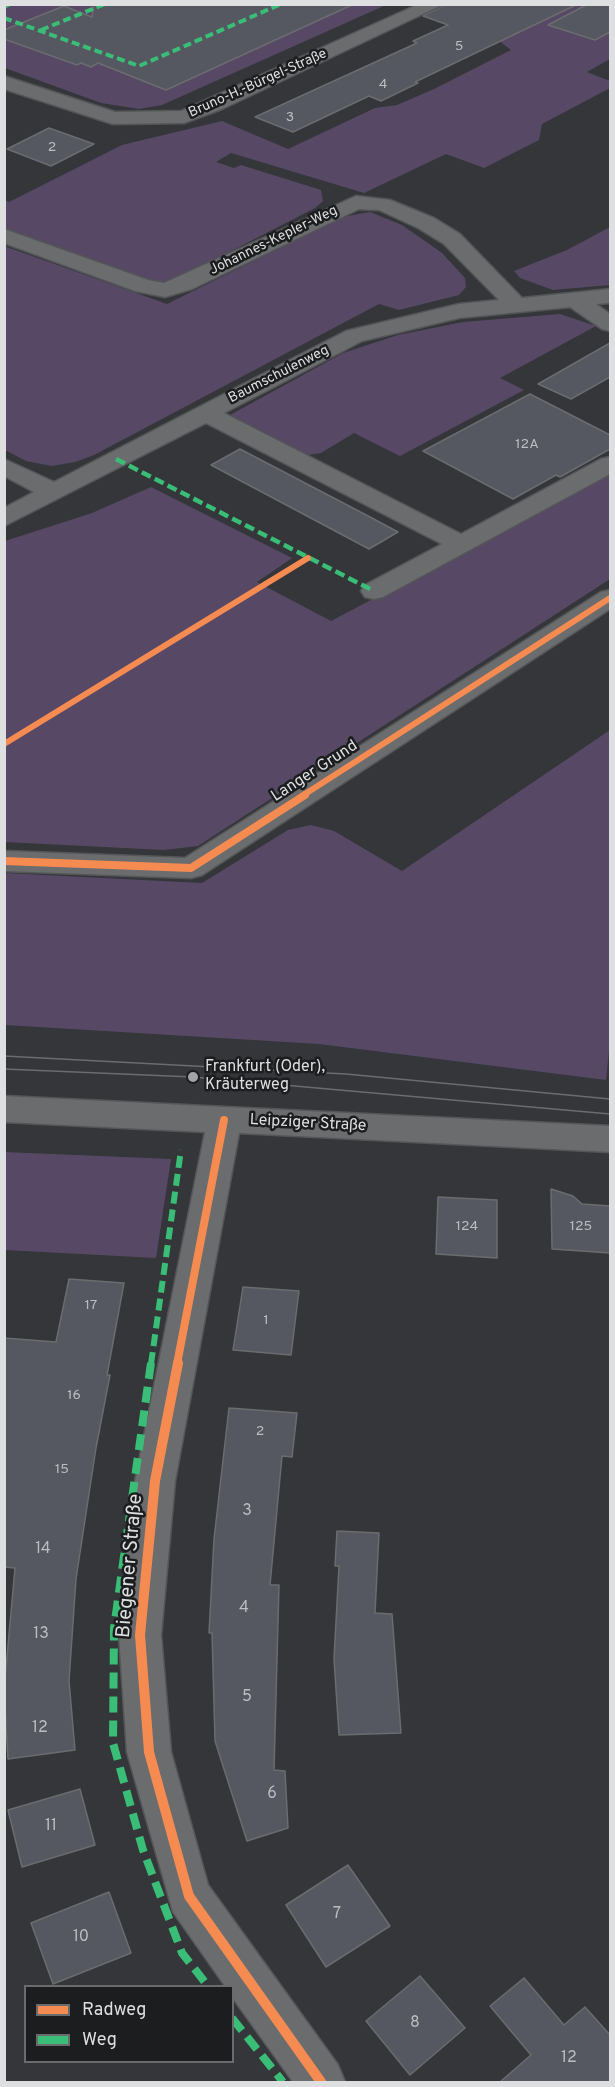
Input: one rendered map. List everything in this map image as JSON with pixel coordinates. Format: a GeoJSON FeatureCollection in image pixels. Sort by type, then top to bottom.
{"type":"FeatureCollection","features":[{"type":"Feature","properties":{"kind":"street","name":"Bruno-H.-Bürgel-Straße"},"geometry":{"type":"LineString","coordinates":[[4,82],[113,118],[184,117],[435,4]]}},
{"type":"Feature","properties":{"kind":"street","name":"Johannes-Kepler-Weg"},"geometry":{"type":"LineString","coordinates":[[4,235],[142,286],[165,290],[184,284],[356,202],[382,204],[426,223],[452,240],[518,307]]}},
{"type":"Feature","properties":{"kind":"street","name":"Baumschulenweg"},"geometry":{"type":"LineString","coordinates":[[4,518],[354,336],[459,311],[518,307],[610,296]]}},
{"type":"Feature","properties":{"kind":"street"},"geometry":{"type":"LineString","coordinates":[[576,301],[610,324]]}},
{"type":"Feature","properties":{"kind":"street"},"geometry":{"type":"LineString","coordinates":[[205,413],[462,544]]}},
{"type":"Feature","properties":{"kind":"street"},"geometry":{"type":"LineString","coordinates":[[374,591],[610,464]]}},
{"type":"Feature","properties":{"kind":"street"},"geometry":{"type":"LineString","coordinates":[[4,466],[53,492]]}},
{"type":"Feature","properties":{"kind":"street","name":"Langer Grund"},"geometry":{"type":"LineString","coordinates":[[4,861],[191,868],[610,598]]}},
{"type":"Feature","properties":{"kind":"street","name":"Leipziger Straße"},"geometry":{"type":"LineString","coordinates":[[4,1109],[610,1139]]}},
{"type":"Feature","properties":{"kind":"street","name":"Biegener Straße"},"geometry":{"type":"LineString","coordinates":[[224,1120],[155,1481],[140,1635],[149,1752],[189,1896],[321,2082]]}},
{"type":"Feature","properties":{"kind":"shaded area"},"geometry":{"type":"Polygon","coordinates":[[[4,5],[386,5],[162,105],[139,109],[101,103],[5,68],[4,5]]]}},
{"type":"Feature","properties":{"kind":"shaded area"},"geometry":{"type":"Polygon","coordinates":[[[560,5],[587,5],[548,25],[595,40],[610,32],[610,59],[587,72],[610,81],[610,88],[542,124],[539,140],[484,168],[446,154],[364,193],[231,153],[216,162],[234,168],[241,165],[321,190],[323,201],[315,208],[171,282],[159,284],[149,284],[5,230],[4,200],[9,202],[122,145],[222,121],[288,149],[375,108],[397,105],[434,89],[511,50],[494,37],[560,5]]]}},
{"type":"Feature","properties":{"kind":"shaded area"},"geometry":{"type":"Polygon","coordinates":[[[370,212],[402,225],[442,253],[465,278],[466,287],[459,295],[399,310],[379,304],[94,455],[75,462],[52,466],[26,461],[5,450],[4,246],[167,304],[342,217],[370,212]]]}},
{"type":"Feature","properties":{"kind":"shaded area"},"geometry":{"type":"Polygon","coordinates":[[[610,227],[610,285],[553,290],[520,278],[514,271],[567,250],[610,227]]]}},
{"type":"Feature","properties":{"kind":"shaded area"},"geometry":{"type":"Polygon","coordinates":[[[560,314],[596,326],[500,378],[524,390],[400,456],[354,433],[321,453],[308,455],[230,415],[343,353],[398,335],[463,322],[560,314]]]}},
{"type":"Feature","properties":{"kind":"shaded area"},"geometry":{"type":"Polygon","coordinates":[[[610,474],[610,579],[198,846],[164,850],[5,842],[5,541],[92,513],[151,487],[292,558],[257,582],[331,621],[610,474]]]}},
{"type":"Feature","properties":{"kind":"shaded area"},"geometry":{"type":"Polygon","coordinates":[[[610,730],[610,1041],[606,1080],[319,1044],[5,1025],[5,873],[202,883],[288,830],[311,825],[334,831],[402,871],[610,730]]]}},
{"type":"Feature","properties":{"kind":"shaded area"},"geometry":{"type":"Polygon","coordinates":[[[4,1152],[171,1159],[156,1258],[5,1250],[4,1152]]]}},
{"type":"Feature","properties":{"kind":"building"},"geometry":{"type":"Polygon","coordinates":[[[94,4],[354,4],[166,90],[98,63],[91,67],[81,63],[77,65],[4,39],[4,30],[64,6],[92,17],[94,4]]]}},
{"type":"Feature","properties":{"kind":"building"},"geometry":{"type":"Polygon","coordinates":[[[446,4],[578,4],[415,82],[418,83],[381,101],[369,96],[293,132],[255,117],[417,43],[413,41],[448,25],[423,16],[446,4]]]}},
{"type":"Feature","properties":{"kind":"building"},"geometry":{"type":"Polygon","coordinates":[[[588,4],[610,4],[610,32],[595,40],[548,25],[588,4]]]}},
{"type":"Feature","properties":{"kind":"building"},"geometry":{"type":"Polygon","coordinates":[[[49,128],[94,144],[51,166],[7,149],[49,128]]]}},
{"type":"Feature","properties":{"kind":"building"},"geometry":{"type":"Polygon","coordinates":[[[610,343],[610,377],[571,399],[538,384],[610,343]]]}},
{"type":"Feature","properties":{"kind":"building"},"geometry":{"type":"Polygon","coordinates":[[[530,394],[610,435],[610,449],[560,477],[556,475],[513,499],[423,451],[530,394]]]}},
{"type":"Feature","properties":{"kind":"building"},"geometry":{"type":"Polygon","coordinates":[[[240,449],[398,532],[369,549],[211,465],[240,449]]]}},
{"type":"Feature","properties":{"kind":"building"},"geometry":{"type":"Polygon","coordinates":[[[551,1189],[573,1196],[582,1204],[610,1206],[610,1253],[552,1249],[551,1189]]]}},
{"type":"Feature","properties":{"kind":"building"},"geometry":{"type":"Polygon","coordinates":[[[438,1197],[497,1200],[497,1258],[436,1254],[438,1197]]]}},
{"type":"Feature","properties":{"kind":"building"},"geometry":{"type":"Polygon","coordinates":[[[69,1279],[124,1283],[107,1375],[110,1375],[96,1448],[76,1579],[69,1681],[75,1750],[8,1759],[4,1690],[15,1568],[4,1567],[4,1338],[56,1342],[69,1279]]]}},
{"type":"Feature","properties":{"kind":"building"},"geometry":{"type":"Polygon","coordinates":[[[243,1287],[299,1291],[291,1355],[233,1350],[243,1287]]]}},
{"type":"Feature","properties":{"kind":"building"},"geometry":{"type":"Polygon","coordinates":[[[229,1408],[297,1413],[292,1457],[282,1456],[270,1585],[279,1585],[274,1770],[285,1771],[288,1828],[247,1841],[215,1741],[212,1633],[209,1633],[214,1539],[229,1408]]]}},
{"type":"Feature","properties":{"kind":"building"},"geometry":{"type":"Polygon","coordinates":[[[337,1531],[379,1533],[375,1613],[392,1614],[401,1733],[339,1735],[334,1659],[339,1566],[335,1566],[337,1531]]]}},
{"type":"Feature","properties":{"kind":"building"},"geometry":{"type":"Polygon","coordinates":[[[80,1789],[95,1845],[22,1867],[8,1810],[80,1789]]]}},
{"type":"Feature","properties":{"kind":"building"},"geometry":{"type":"Polygon","coordinates":[[[348,1865],[390,1926],[326,1967],[286,1905],[348,1865]]]}},
{"type":"Feature","properties":{"kind":"building"},"geometry":{"type":"Polygon","coordinates":[[[109,1892],[131,1953],[53,1984],[31,1923],[109,1892]]]}},
{"type":"Feature","properties":{"kind":"building"},"geometry":{"type":"Polygon","coordinates":[[[420,1976],[465,2028],[410,2075],[366,2021],[420,1976]]]}},
{"type":"Feature","properties":{"kind":"building"},"geometry":{"type":"Polygon","coordinates":[[[524,1978],[564,2025],[585,2007],[610,2035],[610,2082],[500,2082],[531,2055],[490,2006],[524,1978]]]}},
{"type":"Feature","properties":{"kind":"tram line"},"geometry":{"type":"LineString","coordinates":[[4,1056],[346,1074],[610,1099]]}},
{"type":"Feature","properties":{"kind":"tram line"},"geometry":{"type":"LineString","coordinates":[[4,1069],[193,1077],[610,1114]]}},
{"type":"Feature","properties":{"kind":"marked path"},"geometry":{"type":"LineString","coordinates":[[4,7],[10,4]]}},
{"type":"Feature","properties":{"kind":"marked path"},"geometry":{"type":"LineString","coordinates":[[41,30],[105,4]]}},
{"type":"Feature","properties":{"kind":"marked path"},"geometry":{"type":"LineString","coordinates":[[4,18],[139,66],[281,4]]}},
{"type":"Feature","properties":{"kind":"marked path"},"geometry":{"type":"LineString","coordinates":[[116,459],[374,591]]}},
{"type":"Feature","properties":{"kind":"marked path"},"geometry":{"type":"LineString","coordinates":[[181,1150],[114,1628],[113,1743],[143,1850],[182,1953],[207,1985]]}},
{"type":"Feature","properties":{"kind":"marked path"},"geometry":{"type":"LineString","coordinates":[[234,2021],[283,2082]]}},
{"type":"Feature","properties":{"kind":"cycle path"},"geometry":{"type":"LineString","coordinates":[[4,744],[308,558]]}},
{"type":"Feature","properties":{"kind":"cycle path"},"geometry":{"type":"LineString","coordinates":[[4,861],[191,868],[610,598]]}},
{"type":"Feature","properties":{"kind":"cycle path"},"geometry":{"type":"LineString","coordinates":[[224,1120],[155,1481],[140,1635],[149,1752],[189,1896],[321,2082]]}},
{"type":"Feature","properties":{"kind":"place","name":"Frankfurt (Oder), Kräuterweg"},"geometry":{"type":"Point","coordinates":[193,1077]}}]}
